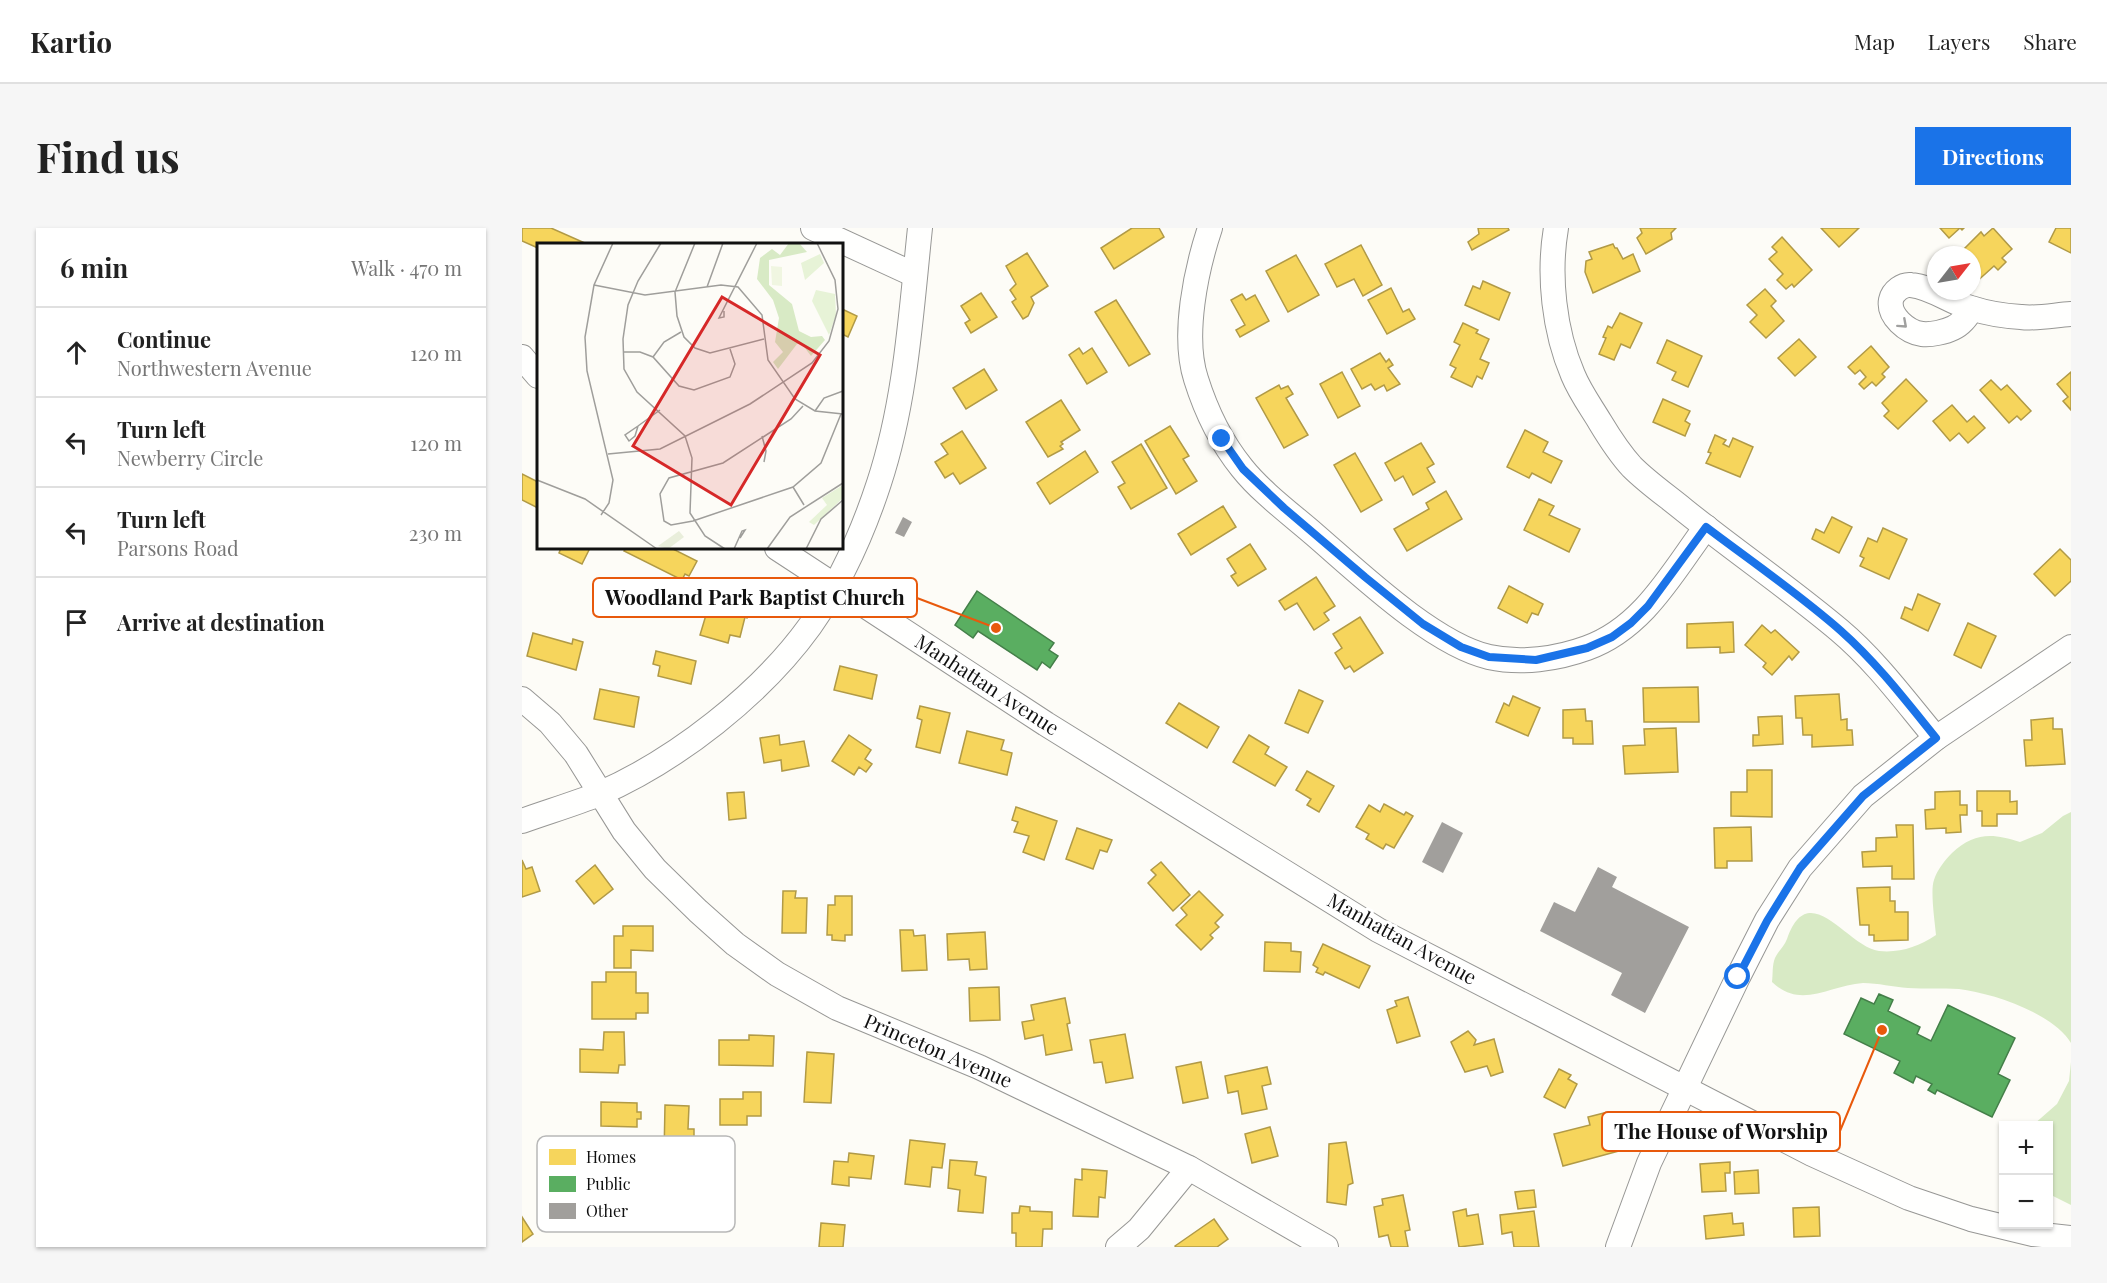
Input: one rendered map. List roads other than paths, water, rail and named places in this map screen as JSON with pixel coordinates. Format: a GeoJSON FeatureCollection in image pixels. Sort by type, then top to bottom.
{"type":"FeatureCollection","features":[{"type":"Feature","properties":{"kind":"street"},"geometry":{"type":"LineString","coordinates":[[813,228],[915,275]]}},
{"type":"Feature","properties":{"kind":"street"},"geometry":{"type":"LineString","coordinates":[[522,821],[600,793],[666,758],[729,712],[779,663],[810,626],[835,586],[879,483],[905,368],[920,228]]}},
{"type":"Feature","properties":{"kind":"street"},"geometry":{"type":"LineString","coordinates":[[1210,228],[1191,309],[1192,362],[1208,409],[1222,439],[1243,469],[1284,508],[1423,624],[1461,647],[1489,657],[1536,660],[1587,648],[1612,637],[1642,612],[1706,527]]}},
{"type":"Feature","properties":{"kind":"street"},"geometry":{"type":"LineString","coordinates":[[1556,228],[1552,251],[1556,313],[1563,345],[1573,375],[1607,433],[1631,465],[1706,527],[1840,631],[1875,664],[1936,738]]}},
{"type":"Feature","properties":{"kind":"street"},"geometry":{"type":"LineString","coordinates":[[1972,309],[2022,318],[2071,314]]}},
{"type":"Feature","properties":{"kind":"street"},"geometry":{"type":"LineString","coordinates":[[522,357],[537,375]]}},
{"type":"Feature","properties":{"kind":"street","name":"Manhattan Avenue"},"geometry":{"type":"LineString","coordinates":[[779,549],[1046,724],[1378,930],[1812,1154],[1909,1198],[1971,1219],[2033,1234],[2071,1238]]}},
{"type":"Feature","properties":{"kind":"street"},"geometry":{"type":"LineString","coordinates":[[1618,1247],[1649,1163],[1685,1087],[1767,921],[1800,868],[1863,796],[1936,738],[2071,647]]}},
{"type":"Feature","properties":{"kind":"street","name":"Princeton Avenue"},"geometry":{"type":"LineString","coordinates":[[522,699],[550,723],[576,754],[624,831],[655,869],[735,944],[777,974],[837,1008],[978,1067],[1189,1168],[1326,1247]]}},
{"type":"Feature","properties":{"kind":"street"},"geometry":{"type":"LineString","coordinates":[[1118,1247],[1139,1228],[1189,1168]]}},
{"type":"Feature","properties":{"kind":"place","name":"Woodland Park Baptist Church"},"geometry":{"type":"Point","coordinates":[996,628]}},
{"type":"Feature","properties":{"kind":"place","name":"The House of Worship"},"geometry":{"type":"Point","coordinates":[1882,1030]}}]}
